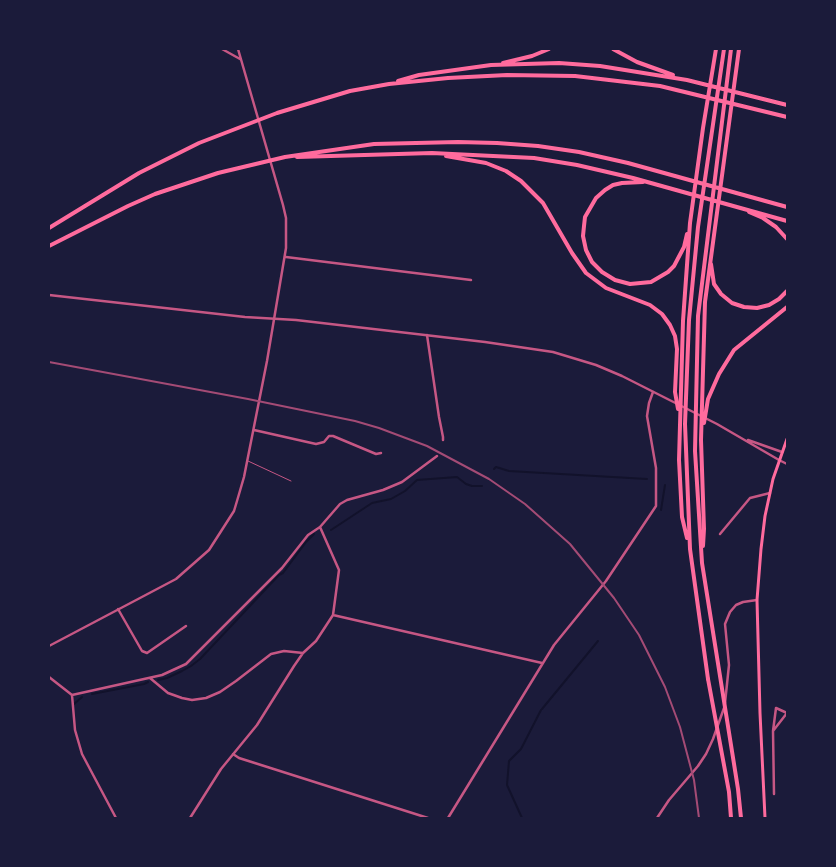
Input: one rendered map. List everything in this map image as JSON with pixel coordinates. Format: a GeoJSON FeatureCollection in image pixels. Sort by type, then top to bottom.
{"type":"FeatureCollection","features":[{"type":"Feature","properties":{"kind":"highway"},"geometry":{"type":"LineString","coordinates":[[389,84],[419,75],[491,65],[532,56],[549,49]]}},
{"type":"Feature","properties":{"kind":"highway"},"geometry":{"type":"LineString","coordinates":[[614,49],[637,62],[687,80]]}},
{"type":"Feature","properties":{"kind":"highway"},"geometry":{"type":"LineString","coordinates":[[690,550],[682,517],[679,460],[683,321],[690,223],[715,49]]}},
{"type":"Feature","properties":{"kind":"highway"},"geometry":{"type":"LineString","coordinates":[[724,49],[698,227],[689,320],[685,424],[690,550],[708,679],[729,792],[731,818]]}},
{"type":"Feature","properties":{"kind":"highway"},"geometry":{"type":"LineString","coordinates":[[731,49],[698,316],[695,451],[702,563],[742,818]]}},
{"type":"Feature","properties":{"kind":"highway"},"geometry":{"type":"LineString","coordinates":[[702,563],[704,529],[701,440],[705,302],[739,49]]}},
{"type":"Feature","properties":{"kind":"highway"},"geometry":{"type":"LineString","coordinates":[[491,65],[559,63],[600,66],[687,80],[787,104]]}},
{"type":"Feature","properties":{"kind":"highway"},"geometry":{"type":"LineString","coordinates":[[49,228],[139,173],[199,143],[277,113],[350,91],[389,84],[507,75],[541,75],[631,82],[686,92],[787,117]]}},
{"type":"Feature","properties":{"kind":"highway"},"geometry":{"type":"LineString","coordinates":[[49,246],[84,227],[156,194],[218,173],[285,157],[374,144],[497,143],[579,152],[628,163],[787,207]]}},
{"type":"Feature","properties":{"kind":"highway"},"geometry":{"type":"LineString","coordinates":[[432,153],[486,163],[506,171],[521,181],[544,203],[572,253],[586,273],[606,288],[650,305],[662,314],[670,325],[677,349],[675,392],[679,419]]}},
{"type":"Feature","properties":{"kind":"highway"},"geometry":{"type":"LineString","coordinates":[[285,157],[432,153],[534,158],[577,164],[676,189],[787,221]]}},
{"type":"Feature","properties":{"kind":"highway"},"geometry":{"type":"LineString","coordinates":[[655,184],[622,182],[605,190],[596,198],[585,217],[583,236],[586,250],[592,262],[602,272],[622,282],[630,284],[645,283],[658,279],[668,272],[678,260],[684,247],[690,223]]}},
{"type":"Feature","properties":{"kind":"highway"},"geometry":{"type":"LineString","coordinates":[[733,206],[763,218],[776,227],[787,239]]}},
{"type":"Feature","properties":{"kind":"highway"},"geometry":{"type":"LineString","coordinates":[[710,256],[714,284],[721,294],[732,303],[756,308],[769,305],[787,291]]}},
{"type":"Feature","properties":{"kind":"highway"},"geometry":{"type":"LineString","coordinates":[[701,440],[708,399],[725,363],[734,350],[746,339],[787,307]]}},
{"type":"Feature","properties":{"kind":"main road"},"geometry":{"type":"LineString","coordinates":[[765,818],[757,600],[761,549],[770,493],[787,439]]}},
{"type":"Feature","properties":{"kind":"street"},"geometry":{"type":"LineString","coordinates":[[222,49],[240,58]]}},
{"type":"Feature","properties":{"kind":"street"},"geometry":{"type":"LineString","coordinates":[[49,646],[176,579],[209,550],[234,511],[254,430],[286,257],[286,218],[238,49]]}},
{"type":"Feature","properties":{"kind":"street"},"geometry":{"type":"LineString","coordinates":[[286,257],[471,280]]}},
{"type":"Feature","properties":{"kind":"street"},"geometry":{"type":"LineString","coordinates":[[49,294],[245,317],[275,318],[553,352],[596,365],[662,396],[717,424],[787,464]]}},
{"type":"Feature","properties":{"kind":"street"},"geometry":{"type":"LineString","coordinates":[[427,336],[442,440]]}},
{"type":"Feature","properties":{"kind":"street"},"geometry":{"type":"LineString","coordinates":[[448,818],[554,645],[606,581],[656,506],[656,468],[647,416],[650,396],[653,392]]}},
{"type":"Feature","properties":{"kind":"street"},"geometry":{"type":"LineString","coordinates":[[254,430],[316,444],[324,442],[329,436],[333,436],[376,454],[381,453]]}},
{"type":"Feature","properties":{"kind":"street"},"geometry":{"type":"LineString","coordinates":[[742,438],[782,452],[787,456]]}},
{"type":"Feature","properties":{"kind":"street"},"geometry":{"type":"LineString","coordinates":[[72,695],[162,675],[186,664],[282,568],[308,535],[320,527],[340,504],[402,482],[437,456]]}},
{"type":"Feature","properties":{"kind":"street"},"geometry":{"type":"LineString","coordinates":[[720,534],[750,498],[770,493]]}},
{"type":"Feature","properties":{"kind":"street"},"geometry":{"type":"LineString","coordinates":[[190,818],[221,769],[257,725],[303,653],[316,640],[332,615],[338,570],[320,527]]}},
{"type":"Feature","properties":{"kind":"street"},"geometry":{"type":"LineString","coordinates":[[657,818],[706,754],[714,740],[722,714],[728,681],[729,665],[726,624],[730,612],[736,605],[757,600]]}},
{"type":"Feature","properties":{"kind":"street"},"geometry":{"type":"LineString","coordinates":[[118,609],[142,651],[147,653],[186,626]]}},
{"type":"Feature","properties":{"kind":"street"},"geometry":{"type":"LineString","coordinates":[[332,615],[542,663]]}},
{"type":"Feature","properties":{"kind":"street"},"geometry":{"type":"LineString","coordinates":[[150,678],[168,693],[192,700],[206,698],[220,692],[271,654],[284,651],[303,653]]}},
{"type":"Feature","properties":{"kind":"street"},"geometry":{"type":"LineString","coordinates":[[49,677],[72,695],[75,730],[82,754],[116,818]]}},
{"type":"Feature","properties":{"kind":"street"},"geometry":{"type":"LineString","coordinates":[[773,731],[787,713],[776,708],[773,731],[774,794]]}},
{"type":"Feature","properties":{"kind":"street"},"geometry":{"type":"LineString","coordinates":[[233,754],[239,758],[428,818]]}},
{"type":"Feature","properties":{"kind":"lane"},"geometry":{"type":"LineString","coordinates":[[247,461],[290,481]]}},
{"type":"Feature","properties":{"kind":"waterway"},"geometry":{"type":"LineString","coordinates":[[494,469],[496,467],[509,471],[647,479]]}},
{"type":"Feature","properties":{"kind":"waterway"},"geometry":{"type":"LineString","coordinates":[[331,530],[372,503],[391,499],[405,491],[417,480],[457,477],[466,484],[482,486]]}},
{"type":"Feature","properties":{"kind":"waterway"},"geometry":{"type":"LineString","coordinates":[[661,510],[665,485]]}},
{"type":"Feature","properties":{"kind":"waterway"},"geometry":{"type":"LineString","coordinates":[[158,680],[182,671],[200,659],[283,573],[314,534]]}},
{"type":"Feature","properties":{"kind":"waterway"},"geometry":{"type":"LineString","coordinates":[[542,709],[598,641]]}},
{"type":"Feature","properties":{"kind":"waterway"},"geometry":{"type":"LineString","coordinates":[[92,694],[148,682]]}},
{"type":"Feature","properties":{"kind":"waterway"},"geometry":{"type":"LineString","coordinates":[[74,704],[82,697]]}},
{"type":"Feature","properties":{"kind":"waterway"},"geometry":{"type":"LineString","coordinates":[[522,818],[507,785],[509,761],[521,749],[541,710]]}},
{"type":"Feature","properties":{"kind":"railway"},"geometry":{"type":"LineString","coordinates":[[49,362],[248,399],[355,421],[379,428],[427,446],[489,479],[525,504],[570,544],[614,598],[639,635],[665,687],[680,727],[694,780],[699,818]]}}]}
